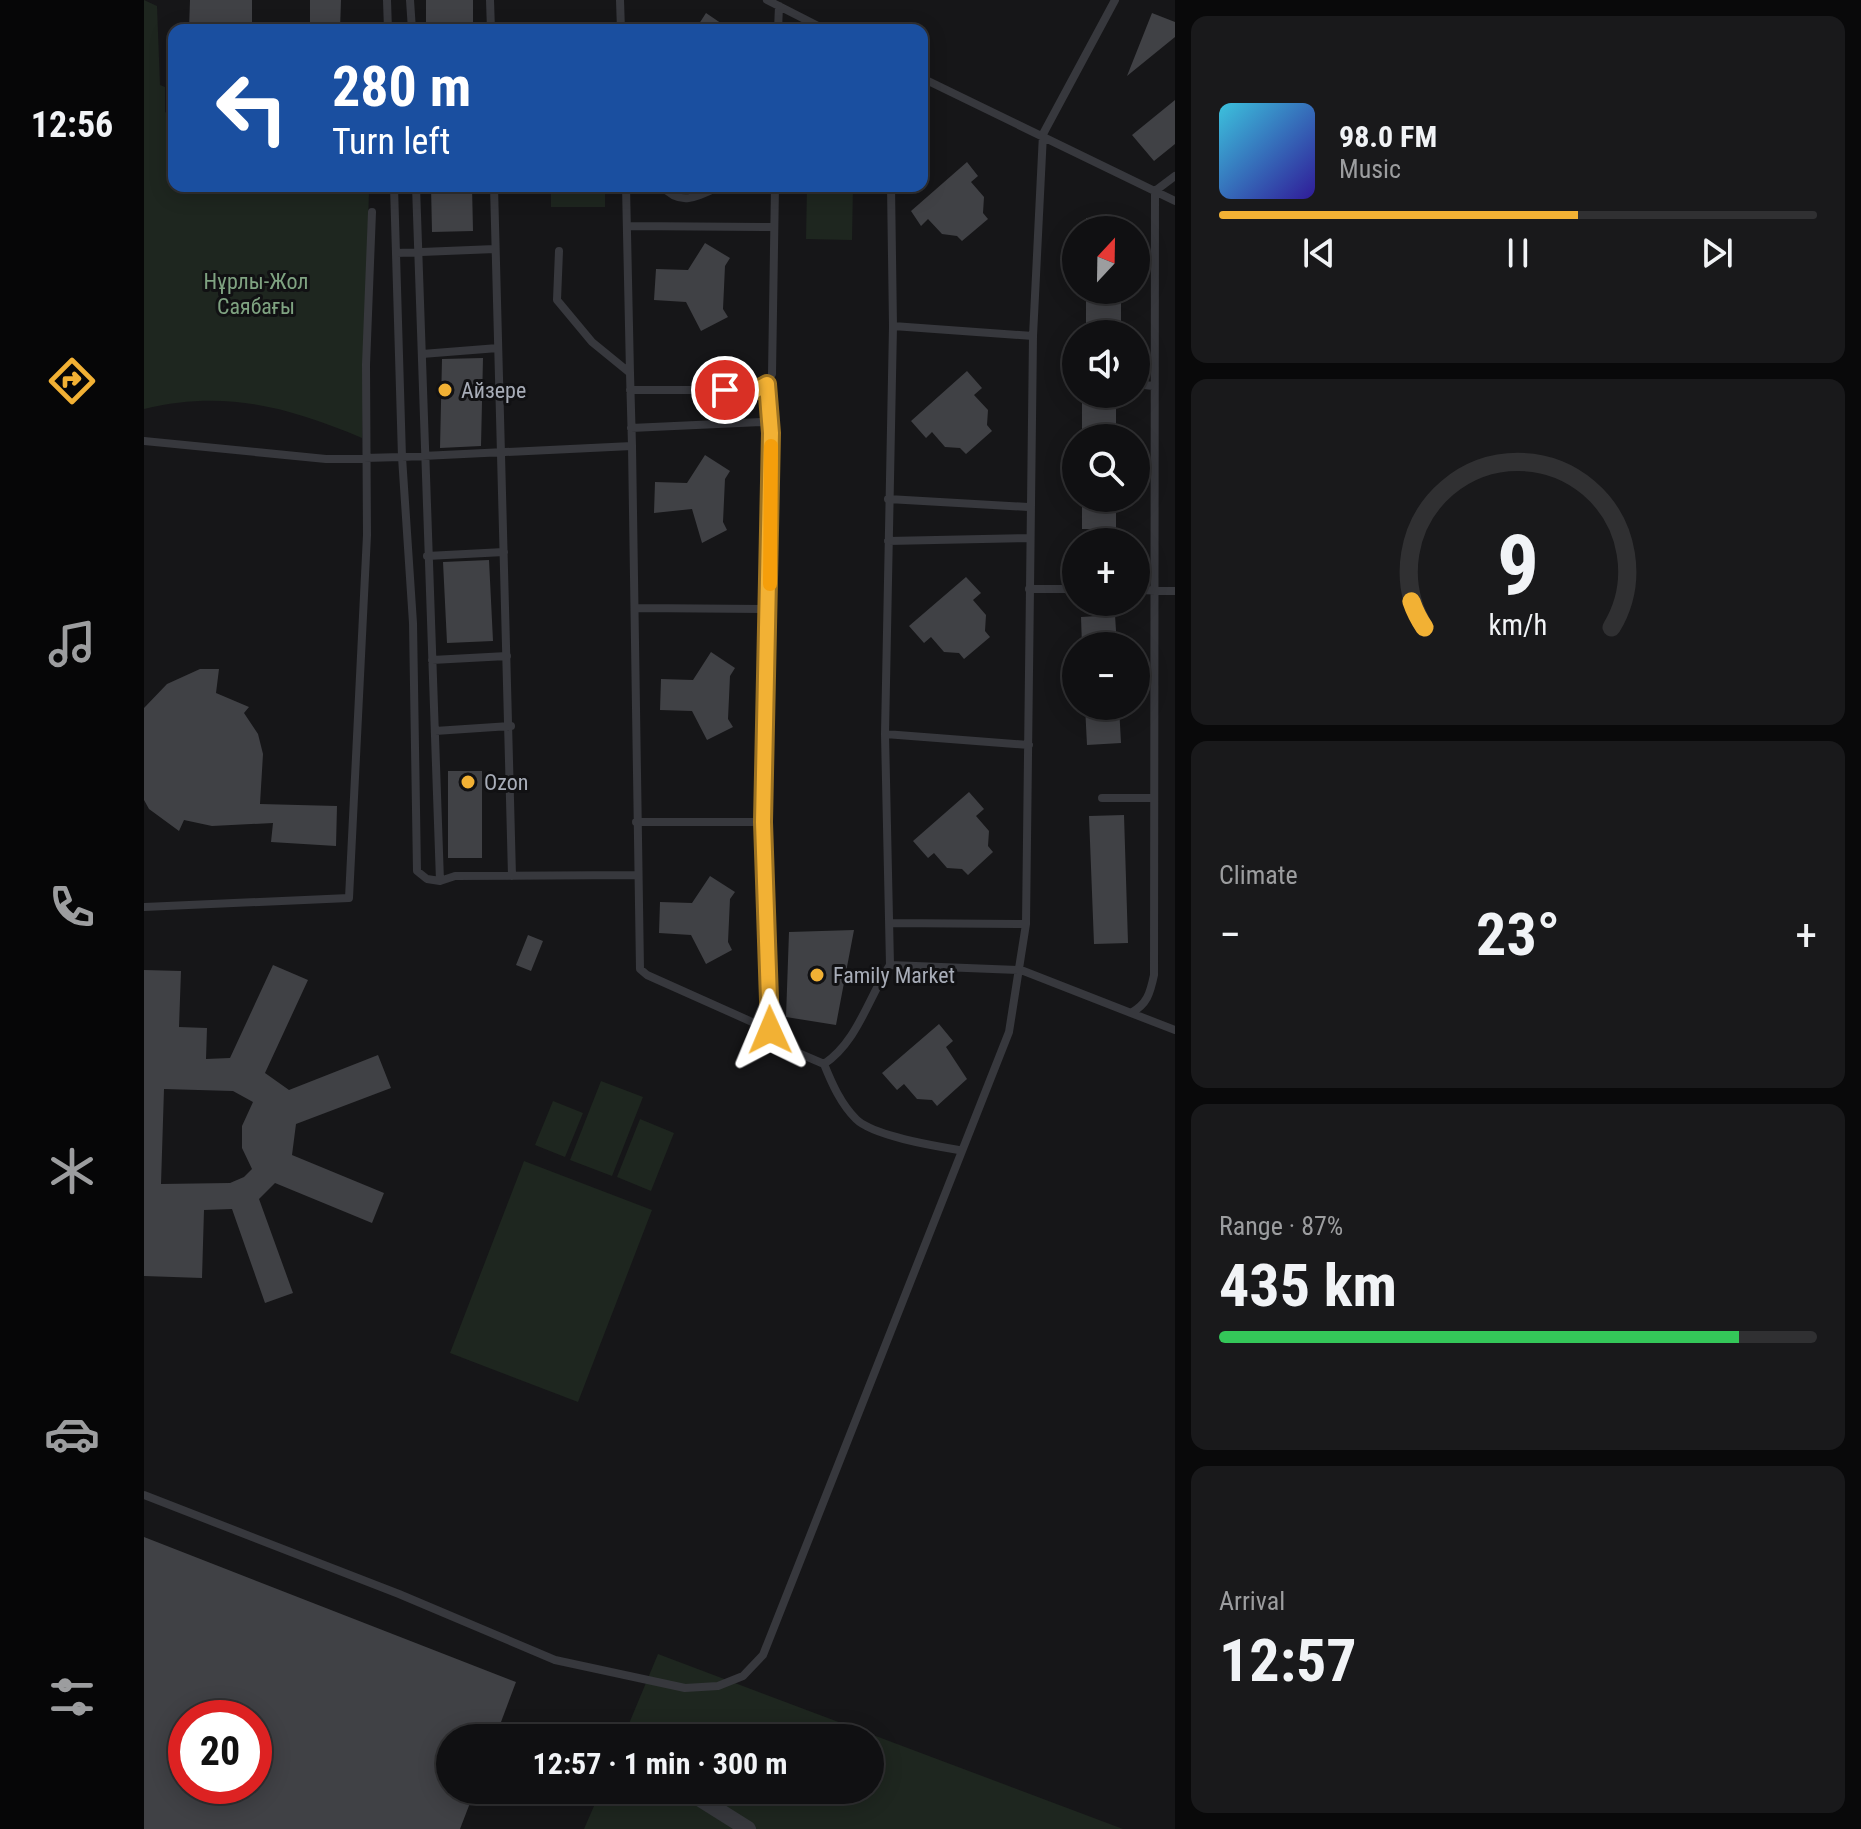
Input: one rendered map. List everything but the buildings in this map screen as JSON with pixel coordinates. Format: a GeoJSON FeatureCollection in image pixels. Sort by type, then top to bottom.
{"type":"FeatureCollection","features":[{"type":"Feature","properties":{"kind":"street"},"geometry":{"type":"LineString","coordinates":[[708,1804],[748,1829]]}},
{"type":"Feature","properties":{"kind":"lane"},"geometry":{"type":"LineString","coordinates":[[387,0],[388,24]]}},
{"type":"Feature","properties":{"kind":"lane"},"geometry":{"type":"LineString","coordinates":[[410,0],[412,24]]}},
{"type":"Feature","properties":{"kind":"lane"},"geometry":{"type":"LineString","coordinates":[[490,0],[491,24]]}},
{"type":"Feature","properties":{"kind":"lane"},"geometry":{"type":"LineString","coordinates":[[620,0],[621,24]]}},
{"type":"Feature","properties":{"kind":"lane"},"geometry":{"type":"LineString","coordinates":[[767,0],[814,24]]}},
{"type":"Feature","properties":{"kind":"lane"},"geometry":{"type":"LineString","coordinates":[[144,1495],[399,1594],[555,1660],[685,1688],[718,1686],[743,1676],[763,1655],[959,1150],[1009,1032],[1026,924],[1028,507],[1043,134],[1115,0]]}},
{"type":"Feature","properties":{"kind":"lane"},"geometry":{"type":"LineString","coordinates":[[778,24],[779,6]]}},
{"type":"Feature","properties":{"kind":"lane"},"geometry":{"type":"LineString","coordinates":[[928,81],[1043,134],[1175,201]]}},
{"type":"Feature","properties":{"kind":"lane"},"geometry":{"type":"LineString","coordinates":[[1155,191],[1175,176]]}},
{"type":"Feature","properties":{"kind":"lane"},"geometry":{"type":"LineString","coordinates":[[1131,1013],[1144,1006],[1154,975],[1152,590],[1155,191]]}},
{"type":"Feature","properties":{"kind":"lane"},"geometry":{"type":"LineString","coordinates":[[394,192],[402,457],[413,623],[417,871],[427,879],[440,881],[455,876],[636,875]]}},
{"type":"Feature","properties":{"kind":"lane"},"geometry":{"type":"LineString","coordinates":[[416,192],[440,881]]}},
{"type":"Feature","properties":{"kind":"lane"},"geometry":{"type":"LineString","coordinates":[[494,192],[511,726],[512,876]]}},
{"type":"Feature","properties":{"kind":"lane"},"geometry":{"type":"LineString","coordinates":[[626,192],[636,608],[636,875],[640,969],[647,975],[770,1030],[789,1049],[824,1064],[835,1091],[858,1122],[913,1143],[959,1150]]}},
{"type":"Feature","properties":{"kind":"lane"},"geometry":{"type":"LineString","coordinates":[[667,192],[691,200],[708,192]]}},
{"type":"Feature","properties":{"kind":"lane"},"geometry":{"type":"LineString","coordinates":[[770,1030],[763,822],[770,609],[767,384],[772,374],[775,192]]}},
{"type":"Feature","properties":{"kind":"lane"},"geometry":{"type":"LineString","coordinates":[[824,1064],[839,1054],[855,1032],[870,996],[890,965],[885,734],[893,326],[891,192]]}},
{"type":"Feature","properties":{"kind":"lane"},"geometry":{"type":"LineString","coordinates":[[144,907],[349,898],[367,535],[372,212]]}},
{"type":"Feature","properties":{"kind":"lane"},"geometry":{"type":"LineString","coordinates":[[627,226],[774,227]]}},
{"type":"Feature","properties":{"kind":"lane"},"geometry":{"type":"LineString","coordinates":[[397,253],[495,249]]}},
{"type":"Feature","properties":{"kind":"lane"},"geometry":{"type":"LineString","coordinates":[[559,251],[557,300],[592,342],[630,373]]}},
{"type":"Feature","properties":{"kind":"lane"},"geometry":{"type":"LineString","coordinates":[[893,326],[1033,336]]}},
{"type":"Feature","properties":{"kind":"lane"},"geometry":{"type":"LineString","coordinates":[[422,354],[498,348]]}},
{"type":"Feature","properties":{"kind":"lane"},"geometry":{"type":"LineString","coordinates":[[630,390],[756,390],[767,384]]}},
{"type":"Feature","properties":{"kind":"lane"},"geometry":{"type":"LineString","coordinates":[[631,428],[761,422],[769,426]]}},
{"type":"Feature","properties":{"kind":"lane"},"geometry":{"type":"LineString","coordinates":[[144,441],[326,459],[632,446]]}},
{"type":"Feature","properties":{"kind":"lane"},"geometry":{"type":"LineString","coordinates":[[888,499],[1028,507]]}},
{"type":"Feature","properties":{"kind":"lane"},"geometry":{"type":"LineString","coordinates":[[888,541],[1028,538]]}},
{"type":"Feature","properties":{"kind":"lane"},"geometry":{"type":"LineString","coordinates":[[427,556],[504,552]]}},
{"type":"Feature","properties":{"kind":"lane"},"geometry":{"type":"LineString","coordinates":[[1029,589],[1062,589]]}},
{"type":"Feature","properties":{"kind":"lane"},"geometry":{"type":"LineString","coordinates":[[1152,590],[1175,591]]}},
{"type":"Feature","properties":{"kind":"lane"},"geometry":{"type":"LineString","coordinates":[[636,608],[770,609]]}},
{"type":"Feature","properties":{"kind":"lane"},"geometry":{"type":"LineString","coordinates":[[432,660],[507,656]]}},
{"type":"Feature","properties":{"kind":"lane"},"geometry":{"type":"LineString","coordinates":[[435,731],[511,726]]}},
{"type":"Feature","properties":{"kind":"lane"},"geometry":{"type":"LineString","coordinates":[[885,734],[1029,745]]}},
{"type":"Feature","properties":{"kind":"lane"},"geometry":{"type":"LineString","coordinates":[[1102,798],[1153,798]]}},
{"type":"Feature","properties":{"kind":"lane"},"geometry":{"type":"LineString","coordinates":[[636,822],[763,822]]}},
{"type":"Feature","properties":{"kind":"lane"},"geometry":{"type":"LineString","coordinates":[[890,923],[1026,924]]}},
{"type":"Feature","properties":{"kind":"lane"},"geometry":{"type":"LineString","coordinates":[[890,965],[1021,970],[1175,1030]]}},
{"type":"Feature","properties":{"kind":"green space","name":"Нұрлы-Жол Саябағы"},"geometry":{"type":"Polygon","coordinates":[[[144,0],[157,6],[160,85],[165,87],[165,112],[168,113],[168,192],[369,192],[362,438],[307,417],[254,404],[201,401],[144,409],[144,0]]]}},
{"type":"Feature","properties":{"kind":"green space"},"geometry":{"type":"Polygon","coordinates":[[[551,192],[605,192],[605,207],[551,207],[551,192]]]}},
{"type":"Feature","properties":{"kind":"green space"},"geometry":{"type":"Polygon","coordinates":[[[807,192],[853,192],[852,240],[806,239],[807,192]]]}},
{"type":"Feature","properties":{"kind":"green space"},"geometry":{"type":"Polygon","coordinates":[[[601,1081],[643,1097],[612,1176],[570,1160],[601,1081]]]}},
{"type":"Feature","properties":{"kind":"green space"},"geometry":{"type":"Polygon","coordinates":[[[553,1101],[583,1113],[565,1157],[535,1145],[553,1101]]]}},
{"type":"Feature","properties":{"kind":"green space"},"geometry":{"type":"Polygon","coordinates":[[[640,1119],[674,1133],[651,1191],[617,1177],[640,1119]]]}},
{"type":"Feature","properties":{"kind":"green space"},"geometry":{"type":"Polygon","coordinates":[[[524,1161],[652,1210],[578,1402],[450,1353],[524,1161]]]}},
{"type":"Feature","properties":{"kind":"green space"},"geometry":{"type":"Polygon","coordinates":[[[658,1654],[844,1724],[629,1724],[658,1654]]]}},
{"type":"Feature","properties":{"kind":"green space"},"geometry":{"type":"Polygon","coordinates":[[[884,1739],[1123,1829],[584,1829],[595,1804],[884,1804],[884,1739]]]}},
{"type":"Feature","properties":{"kind":"slow traffic"},"geometry":{"type":"LineString","coordinates":[[770,584],[771,446]]}},
{"type":"Feature","properties":{"kind":"place","name":"Айзере"},"geometry":{"type":"Point","coordinates":[445,390]}},
{"type":"Feature","properties":{"kind":"place","name":"Ozon"},"geometry":{"type":"Point","coordinates":[468,782]}},
{"type":"Feature","properties":{"kind":"place","name":"Family Market"},"geometry":{"type":"Point","coordinates":[817,975]}},
{"type":"Feature","properties":{"kind":"route"},"geometry":{"type":"LineString","coordinates":[[725,390],[756,390],[767,384],[771,433],[770,609],[763,822],[770,1030]]}}]}
